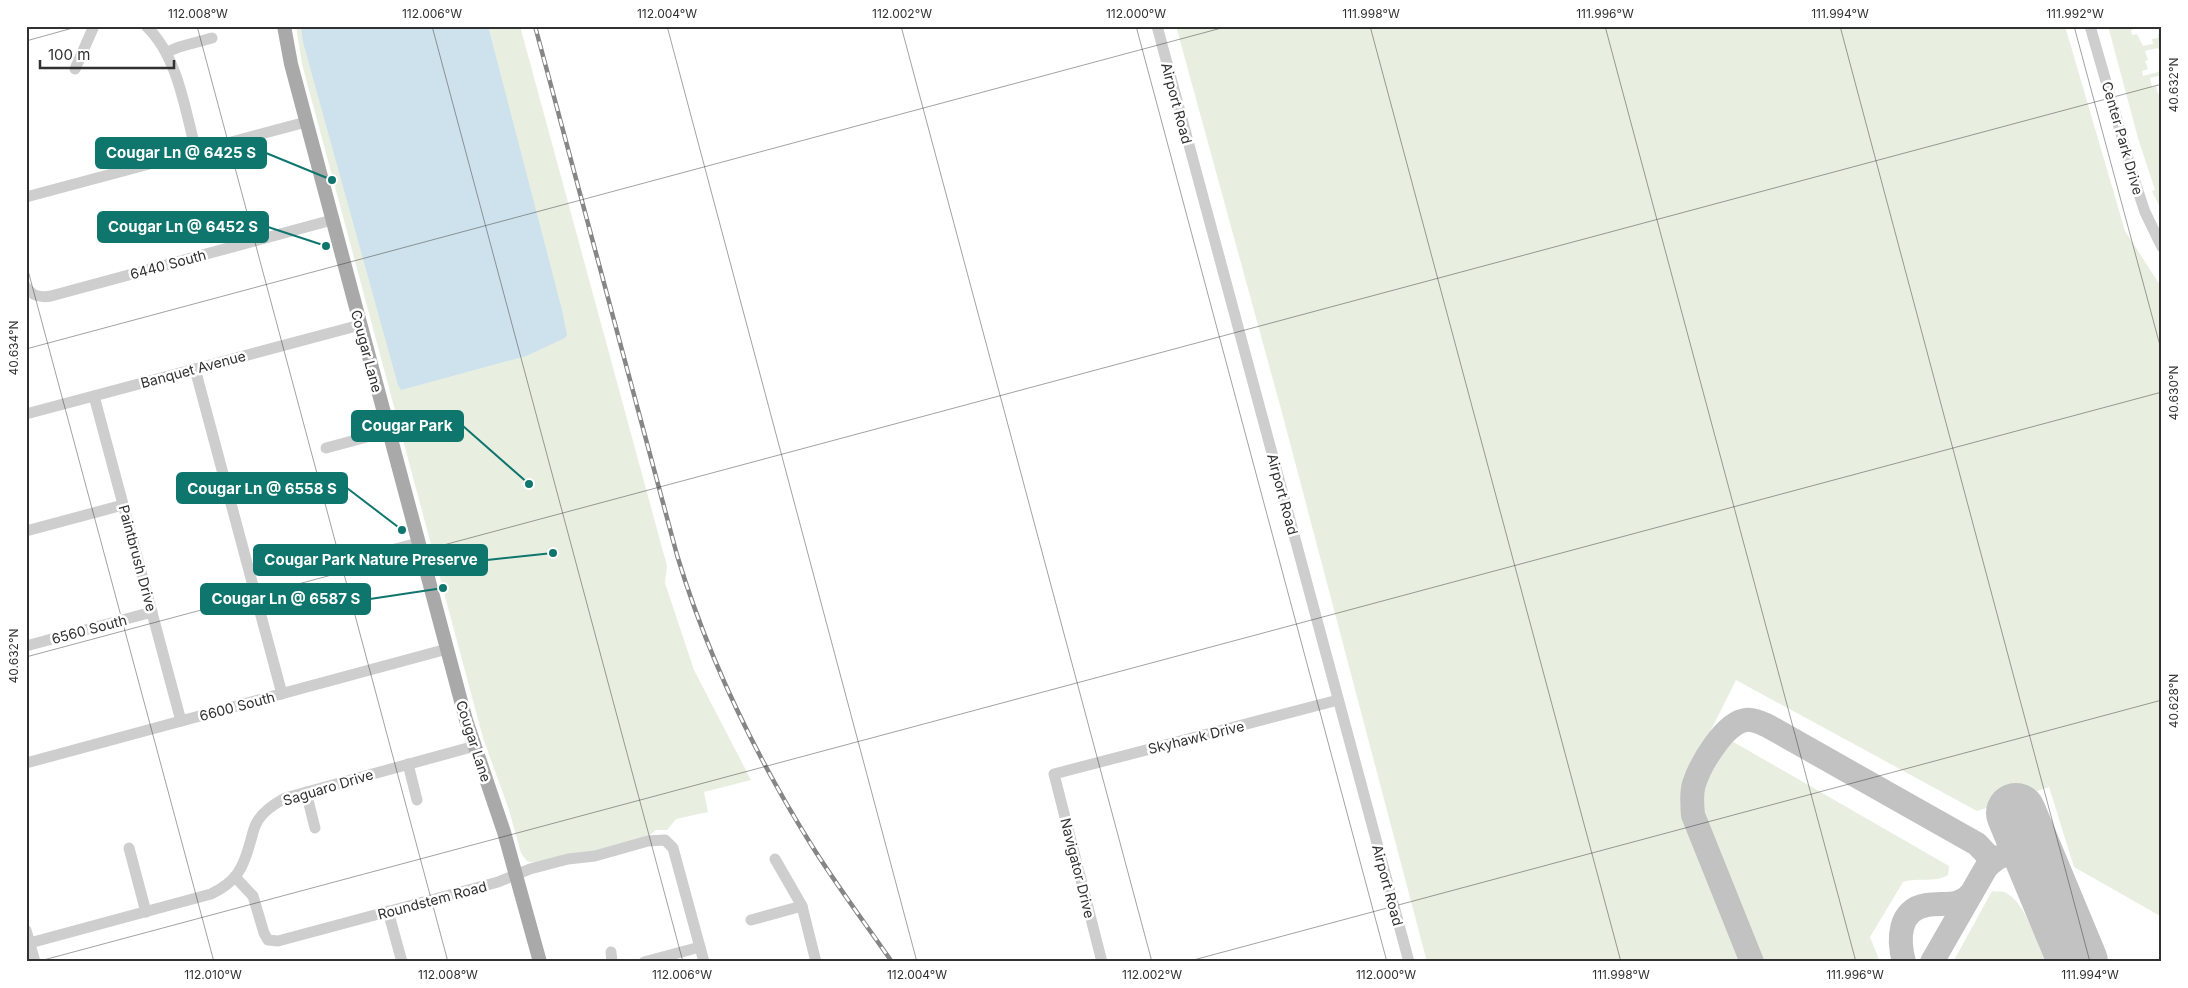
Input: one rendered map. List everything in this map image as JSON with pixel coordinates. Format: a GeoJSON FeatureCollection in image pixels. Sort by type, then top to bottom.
{"type":"FeatureCollection","features":[{"type":"Feature","properties":{"kind":"main road","name":"Cougar Lane"},"geometry":{"type":"LineString","coordinates":[[284,26],[291,64],[306,122],[418,543],[474,746],[500,817],[540,962]]}},
{"type":"Feature","properties":{"kind":"street"},"geometry":{"type":"LineString","coordinates":[[75,69],[94,26]]}},
{"type":"Feature","properties":{"kind":"street"},"geometry":{"type":"LineString","coordinates":[[146,26],[167,52],[174,70],[196,152]]}},
{"type":"Feature","properties":{"kind":"street","name":"Airport Road"},"geometry":{"type":"LineString","coordinates":[[1157,26],[1409,962]]}},
{"type":"Feature","properties":{"kind":"street","name":"Center Park Drive"},"geometry":{"type":"LineString","coordinates":[[2090,26],[2134,179],[2145,212],[2162,247]]}},
{"type":"Feature","properties":{"kind":"street"},"geometry":{"type":"LineString","coordinates":[[167,52],[178,46],[212,38]]}},
{"type":"Feature","properties":{"kind":"street"},"geometry":{"type":"LineString","coordinates":[[26,197],[306,122]]}},
{"type":"Feature","properties":{"kind":"street","name":"6440 South"},"geometry":{"type":"LineString","coordinates":[[30,291],[42,298],[51,296],[332,220]]}},
{"type":"Feature","properties":{"kind":"street","name":"Banquet Avenue"},"geometry":{"type":"LineString","coordinates":[[26,414],[360,325]]}},
{"type":"Feature","properties":{"kind":"street"},"geometry":{"type":"LineString","coordinates":[[195,369],[282,694]]}},
{"type":"Feature","properties":{"kind":"street","name":"Paintbrush Drive"},"geometry":{"type":"LineString","coordinates":[[94,396],[181,721]]}},
{"type":"Feature","properties":{"kind":"street"},"geometry":{"type":"LineString","coordinates":[[326,448],[389,431]]}},
{"type":"Feature","properties":{"kind":"street"},"geometry":{"type":"LineString","coordinates":[[26,531],[123,505]]}},
{"type":"Feature","properties":{"kind":"street"},"geometry":{"type":"LineString","coordinates":[[357,559],[418,543]]}},
{"type":"Feature","properties":{"kind":"street","name":"6560 South"},"geometry":{"type":"LineString","coordinates":[[26,646],[152,612]]}},
{"type":"Feature","properties":{"kind":"street","name":"6600 South"},"geometry":{"type":"LineString","coordinates":[[26,763],[447,649]]}},
{"type":"Feature","properties":{"kind":"street","name":"Skyhawk Drive"},"geometry":{"type":"LineString","coordinates":[[1054,774],[1338,700]]}},
{"type":"Feature","properties":{"kind":"street","name":"Saguaro Drive"},"geometry":{"type":"LineString","coordinates":[[236,878],[248,853],[256,824],[264,812],[285,798],[474,746]]}},
{"type":"Feature","properties":{"kind":"street"},"geometry":{"type":"LineString","coordinates":[[408,764],[418,800]]}},
{"type":"Feature","properties":{"kind":"street","name":"Navigator Drive"},"geometry":{"type":"LineString","coordinates":[[1054,774],[1102,962]]}},
{"type":"Feature","properties":{"kind":"street"},"geometry":{"type":"LineString","coordinates":[[306,792],[315,828]]}},
{"type":"Feature","properties":{"kind":"street","name":"Roundstem Road"},"geometry":{"type":"LineString","coordinates":[[236,878],[253,896],[264,933],[268,940],[288,939],[498,882],[568,859],[595,856],[648,841],[666,840],[673,848],[700,947]]}},
{"type":"Feature","properties":{"kind":"street"},"geometry":{"type":"LineString","coordinates":[[129,848],[146,912]]}},
{"type":"Feature","properties":{"kind":"street"},"geometry":{"type":"LineString","coordinates":[[775,859],[802,906],[816,962]]}},
{"type":"Feature","properties":{"kind":"street"},"geometry":{"type":"LineString","coordinates":[[28,944],[211,894],[225,887],[236,878]]}},
{"type":"Feature","properties":{"kind":"street"},"geometry":{"type":"LineString","coordinates":[[751,920],[802,906]]}},
{"type":"Feature","properties":{"kind":"street"},"geometry":{"type":"LineString","coordinates":[[388,912],[402,962]]}},
{"type":"Feature","properties":{"kind":"street"},"geometry":{"type":"LineString","coordinates":[[26,930],[28,944],[35,962]]}},
{"type":"Feature","properties":{"kind":"street"},"geometry":{"type":"LineString","coordinates":[[644,962],[700,947],[704,962]]}},
{"type":"Feature","properties":{"kind":"shaded area"},"geometry":{"type":"Polygon","coordinates":[[[296,26],[520,26],[667,566],[665,583],[694,670],[751,780],[704,792],[708,812],[676,819],[667,830],[656,830],[647,837],[595,851],[567,854],[534,863],[527,861],[521,853],[509,810],[483,738],[302,64],[296,26]]]}},
{"type":"Feature","properties":{"kind":"shaded area"},"geometry":{"type":"Polygon","coordinates":[[[1176,26],[2065,26],[2125,231],[2162,288],[2162,917],[2074,867],[2049,787],[1977,811],[1736,680],[1681,790],[1680,804],[1683,820],[1742,962],[1427,962],[1281,409],[1176,26]]]}},
{"type":"Feature","properties":{"kind":"shaded area"},"geometry":{"type":"Polygon","coordinates":[[[2108,26],[2143,26],[2131,30],[2132,35],[2137,34],[2143,46],[2153,44],[2152,39],[2158,38],[2158,34],[2162,33],[2162,51],[2157,48],[2145,51],[2148,60],[2145,61],[2148,69],[2142,71],[2143,76],[2162,71],[2162,75],[2150,78],[2152,87],[2156,86],[2158,94],[2162,93],[2162,212],[2152,191],[2155,190],[2138,138],[2108,26]]]}},
{"type":"Feature","properties":{"kind":"shaded area"},"geometry":{"type":"Polygon","coordinates":[[[1730,740],[1949,866],[1948,875],[1938,879],[1903,882],[1870,937],[1880,962],[1764,962],[1702,810],[1700,798],[1703,787],[1730,740]]]}},
{"type":"Feature","properties":{"kind":"shaded area"},"geometry":{"type":"Polygon","coordinates":[[[1992,891],[2004,892],[2018,904],[2029,923],[2045,962],[1953,962],[1992,891]]]}},
{"type":"Feature","properties":{"kind":"water"},"geometry":{"type":"Polygon","coordinates":[[[301,26],[488,26],[562,310],[567,335],[565,338],[526,356],[401,390],[398,385],[303,42],[301,26]]]}},
{"type":"Feature","properties":{"kind":"taxiway"},"geometry":{"type":"LineString","coordinates":[[1752,962],[1693,815],[1692,807],[1693,788],[1702,766],[1722,736],[1738,723],[1752,720],[1768,726],[1977,844],[1993,861]]}},
{"type":"Feature","properties":{"kind":"taxiway"},"geometry":{"type":"LineString","coordinates":[[1932,962],[1986,868],[1993,861],[2007,854],[2014,854],[2027,859],[2040,871]]}},
{"type":"Feature","properties":{"kind":"taxiway"},"geometry":{"type":"LineString","coordinates":[[1904,962],[1901,935],[1905,919],[1910,912],[1927,905],[1956,903],[1971,894]]}},
{"type":"Feature","properties":{"kind":"runway"},"geometry":{"type":"LineString","coordinates":[[2016,813],[2078,962]]}},
{"type":"Feature","properties":{"kind":"railway"},"geometry":{"type":"LineString","coordinates":[[535,26],[677,555],[703,631],[735,705],[771,777],[831,876],[892,962]]}},
{"type":"Feature","properties":{"kind":"place","name":"Cougar Ln @ 6425 S"},"geometry":{"type":"Point","coordinates":[332,180]}},
{"type":"Feature","properties":{"kind":"place","name":"Cougar Ln @ 6452 S"},"geometry":{"type":"Point","coordinates":[326,246]}},
{"type":"Feature","properties":{"kind":"place","name":"Cougar Park"},"geometry":{"type":"Point","coordinates":[529,484]}},
{"type":"Feature","properties":{"kind":"place","name":"Cougar Ln @ 6558 S"},"geometry":{"type":"Point","coordinates":[402,530]}},
{"type":"Feature","properties":{"kind":"place","name":"Cougar Park Nature Preserve"},"geometry":{"type":"Point","coordinates":[553,553]}},
{"type":"Feature","properties":{"kind":"place","name":"Cougar Ln @ 6587 S"},"geometry":{"type":"Point","coordinates":[443,588]}}]}
